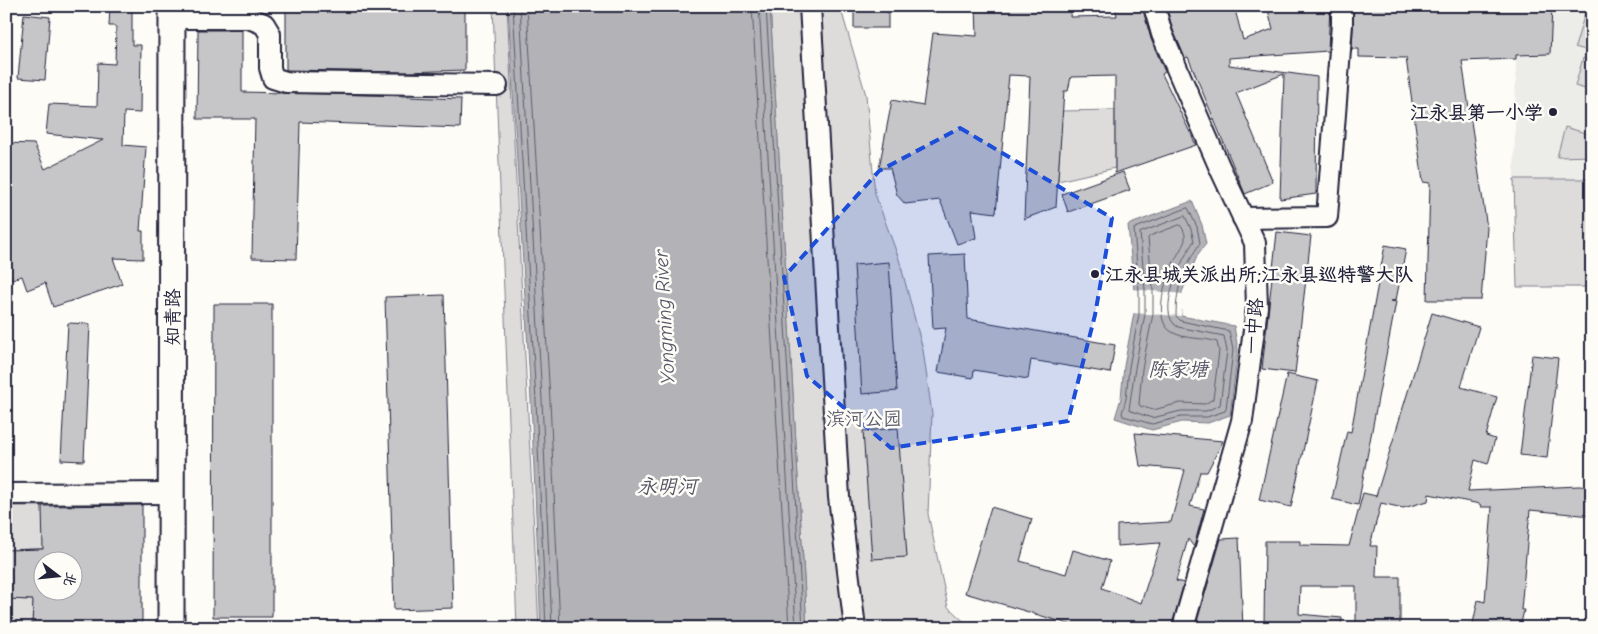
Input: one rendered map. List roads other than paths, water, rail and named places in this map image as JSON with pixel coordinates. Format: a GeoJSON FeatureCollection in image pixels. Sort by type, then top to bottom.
{"type":"FeatureCollection","features":[{"type":"Feature","properties":{"kind":"main road","name":"知青路"},"geometry":{"type":"LineString","coordinates":[[171,628],[172,12]]}},
{"type":"Feature","properties":{"kind":"street"},"geometry":{"type":"LineString","coordinates":[[810,6],[841,513],[844,628]]}},
{"type":"Feature","properties":{"kind":"street","name":"一中路"},"geometry":{"type":"LineString","coordinates":[[1154,6],[1162,34],[1255,243],[1257,307],[1242,421],[1183,628]]}},
{"type":"Feature","properties":{"kind":"street"},"geometry":{"type":"LineString","coordinates":[[1243,218],[1327,217],[1342,6]]}},
{"type":"Feature","properties":{"kind":"street"},"geometry":{"type":"LineString","coordinates":[[172,12],[249,12],[264,24],[270,34],[270,68],[273,78],[286,82],[496,85]]}},
{"type":"Feature","properties":{"kind":"street"},"geometry":{"type":"LineString","coordinates":[[6,494],[171,493]]}},
{"type":"Feature","properties":{"kind":"street"},"geometry":{"type":"LineString","coordinates":[[841,513],[855,628]]}},
{"type":"Feature","properties":{"kind":"water","name":"永明河"},"geometry":{"type":"Polygon","coordinates":[[[508,6],[770,6],[807,628],[541,628],[531,401],[508,6]]]}},
{"type":"Feature","properties":{"kind":"water","name":"陈家塘"},"geometry":{"type":"Polygon","coordinates":[[[1192,201],[1202,225],[1206,244],[1198,254],[1182,292],[1181,316],[1234,326],[1238,350],[1230,415],[1208,423],[1182,422],[1152,430],[1115,418],[1121,398],[1124,366],[1134,313],[1128,225],[1192,201]]]}},
{"type":"Feature","properties":{"kind":"place","name":"江永县第一小学"},"geometry":{"type":"Point","coordinates":[1553,112]}},
{"type":"Feature","properties":{"kind":"place","name":"江永县城关派出所;江永县巡特警大队"},"geometry":{"type":"Point","coordinates":[1095,274]}},
{"type":"Feature","properties":{"kind":"water label","name":"Yongming River"},"geometry":{"type":"Point","coordinates":[664,317]}},
{"type":"Feature","properties":{"kind":"park label","name":"滨河公园"},"geometry":{"type":"Point","coordinates":[864,418]}}]}
